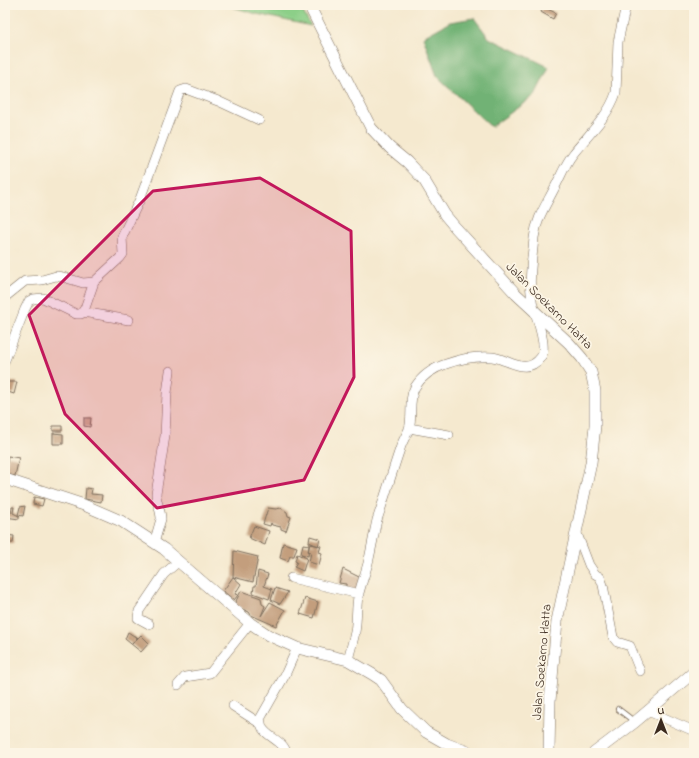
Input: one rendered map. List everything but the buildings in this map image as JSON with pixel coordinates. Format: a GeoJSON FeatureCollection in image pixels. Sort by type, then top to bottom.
{"type":"FeatureCollection","features":[{"type":"Feature","properties":{"kind":"street","name":"Jalan Soekarno Hatta"},"geometry":{"type":"LineString","coordinates":[[309,5],[371,128],[424,180],[445,215],[516,294],[569,343],[582,358],[590,372],[594,391],[595,426],[592,456],[557,621],[550,701],[549,753]]}},
{"type":"Feature","properties":{"kind":"street"},"geometry":{"type":"LineString","coordinates":[[348,660],[355,633],[359,594],[386,490],[400,447],[409,428],[414,390],[419,382],[434,369],[448,363],[474,358],[500,359],[516,366],[525,366],[536,363],[542,356],[543,349],[539,322],[534,311],[530,292],[530,273],[538,219],[572,156],[592,133],[613,101],[616,93],[618,42],[626,5]]}},
{"type":"Feature","properties":{"kind":"street"},"geometry":{"type":"LineString","coordinates":[[83,312],[94,282],[123,254],[122,237],[140,199],[180,91],[186,89],[218,101],[259,120]]}},
{"type":"Feature","properties":{"kind":"street"},"geometry":{"type":"LineString","coordinates":[[5,297],[28,280],[42,280],[56,276],[83,283],[94,282]]}},
{"type":"Feature","properties":{"kind":"street"},"geometry":{"type":"LineString","coordinates":[[5,360],[25,309],[29,301],[33,299],[43,298],[76,314],[83,312],[130,320]]}},
{"type":"Feature","properties":{"kind":"street"},"geometry":{"type":"LineString","coordinates":[[154,542],[161,519],[156,501],[156,494],[165,436],[167,393],[170,371]]}},
{"type":"Feature","properties":{"kind":"street"},"geometry":{"type":"LineString","coordinates":[[409,428],[450,435]]}},
{"type":"Feature","properties":{"kind":"street"},"geometry":{"type":"LineString","coordinates":[[5,479],[84,505],[122,521],[154,542],[250,623],[268,635],[297,648],[348,660],[381,680],[402,708],[426,732],[447,744],[472,753]]}},
{"type":"Feature","properties":{"kind":"street"},"geometry":{"type":"LineString","coordinates":[[576,531],[589,565],[595,574],[600,577],[603,585],[613,638],[617,642],[630,646],[640,671]]}},
{"type":"Feature","properties":{"kind":"street"},"geometry":{"type":"LineString","coordinates":[[149,624],[138,618],[139,611],[164,574],[179,562]]}},
{"type":"Feature","properties":{"kind":"street"},"geometry":{"type":"LineString","coordinates":[[291,578],[359,594]]}},
{"type":"Feature","properties":{"kind":"street"},"geometry":{"type":"LineString","coordinates":[[178,685],[185,677],[210,673],[250,623]]}},
{"type":"Feature","properties":{"kind":"street"},"geometry":{"type":"LineString","coordinates":[[286,753],[285,749],[262,728],[260,719],[285,675],[297,648]]}},
{"type":"Feature","properties":{"kind":"street"},"geometry":{"type":"LineString","coordinates":[[594,753],[635,722],[694,672]]}},
{"type":"Feature","properties":{"kind":"street"},"geometry":{"type":"LineString","coordinates":[[233,706],[261,724]]}},
{"type":"Feature","properties":{"kind":"street"},"geometry":{"type":"LineString","coordinates":[[648,711],[694,730]]}},
{"type":"Feature","properties":{"kind":"lane"},"geometry":{"type":"LineString","coordinates":[[618,708],[635,722]]}},
{"type":"Feature","properties":{"kind":"highlighted area"},"geometry":{"type":"Polygon","coordinates":[[[260,178],[351,231],[354,377],[304,480],[157,508],[65,414],[29,315],[153,191],[260,178]]]}},
{"type":"Feature","properties":{"kind":"green space"},"geometry":{"type":"Polygon","coordinates":[[[226,5],[299,5],[311,26],[257,14],[226,5]]]}},
{"type":"Feature","properties":{"kind":"green space"},"geometry":{"type":"Polygon","coordinates":[[[474,18],[489,38],[549,67],[535,95],[491,127],[437,76],[423,37],[450,22],[474,18]]]}}]}
